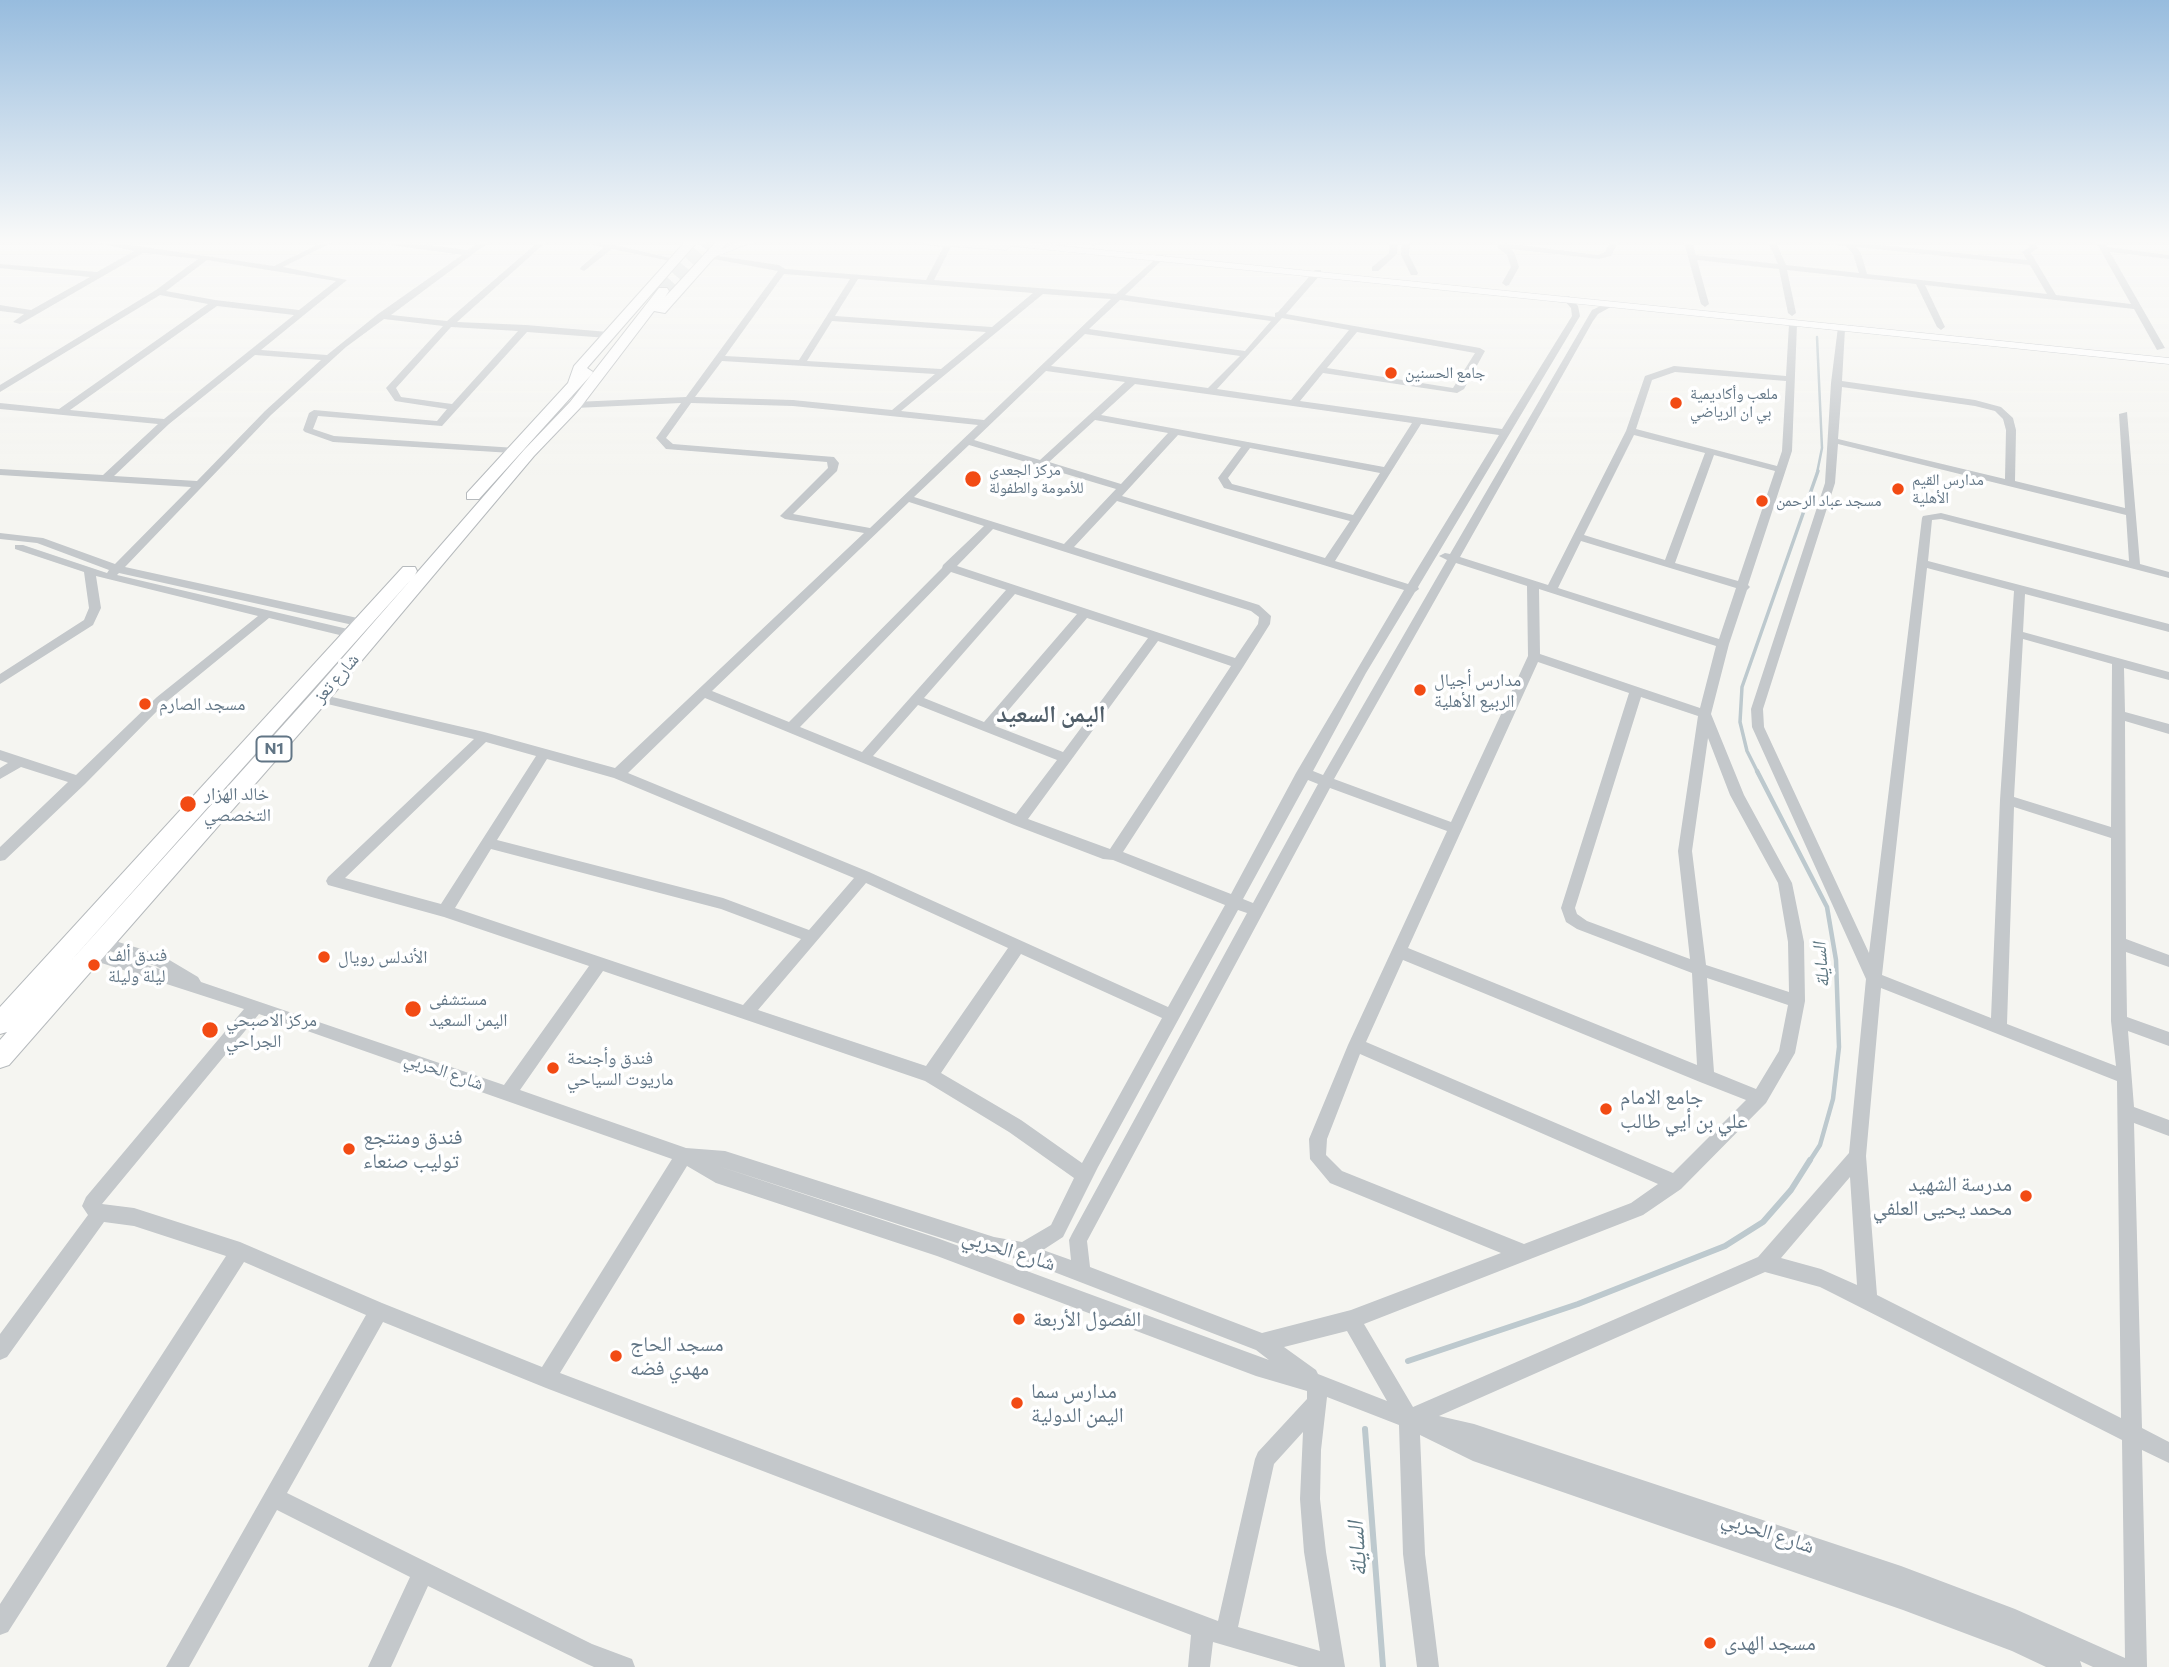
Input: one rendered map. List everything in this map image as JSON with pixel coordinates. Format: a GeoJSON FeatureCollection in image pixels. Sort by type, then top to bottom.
{"type":"FeatureCollection","features":[{"type":"Feature","properties":{"kind":"highway","name":"N1"},"geometry":{"type":"LineString","coordinates":[[580,387],[579,369],[622,320]]}},
{"type":"Feature","properties":{"kind":"highway","name":"شارع تعز"},"geometry":{"type":"LineString","coordinates":[[0,1057],[319,698],[512,450],[598,372],[637,320]]}},
{"type":"Feature","properties":{"kind":"highway","name":"N1"},"geometry":{"type":"LineString","coordinates":[[580,387],[646,320]]}},
{"type":"Feature","properties":{"kind":"highway","name":"شارع تعز"},"geometry":{"type":"LineString","coordinates":[[0,1024],[357,628],[435,552],[575,405],[580,387]]}},
{"type":"Feature","properties":{"kind":"main road"},"geometry":{"type":"LineString","coordinates":[[1805,320],[1841,329],[2169,361]]}},
{"type":"Feature","properties":{"kind":"main road"},"geometry":{"type":"LineString","coordinates":[[1842,320],[2165,348]]}},
{"type":"Feature","properties":{"kind":"main road"},"geometry":{"type":"LineString","coordinates":[[1991,332],[1999,343]]}},
{"type":"Feature","properties":{"kind":"street"},"geometry":{"type":"LineString","coordinates":[[0,389],[113,320]]}},
{"type":"Feature","properties":{"kind":"street"},"geometry":{"type":"LineString","coordinates":[[61,412],[191,320]]}},
{"type":"Feature","properties":{"kind":"street"},"geometry":{"type":"LineString","coordinates":[[106,478],[166,422],[292,320]]}},
{"type":"Feature","properties":{"kind":"street"},"geometry":{"type":"LineString","coordinates":[[113,573],[268,413],[329,358],[377,320]]}},
{"type":"Feature","properties":{"kind":"street"},"geometry":{"type":"LineString","coordinates":[[414,320],[608,335]]}},
{"type":"Feature","properties":{"kind":"street"},"geometry":{"type":"LineString","coordinates":[[454,320],[391,388],[398,398],[454,407]]}},
{"type":"Feature","properties":{"kind":"street"},"geometry":{"type":"LineString","coordinates":[[747,320],[685,400],[660,438],[670,447],[830,459],[834,463],[833,469],[785,516],[872,531]]}},
{"type":"Feature","properties":{"kind":"street"},"geometry":{"type":"LineString","coordinates":[[802,362],[828,320]]}},
{"type":"Feature","properties":{"kind":"street"},"geometry":{"type":"LineString","coordinates":[[854,320],[994,330]]}},
{"type":"Feature","properties":{"kind":"street"},"geometry":{"type":"LineString","coordinates":[[895,411],[1007,320]]}},
{"type":"Feature","properties":{"kind":"street"},"geometry":{"type":"LineString","coordinates":[[618,774],[1095,320]]}},
{"type":"Feature","properties":{"kind":"street"},"geometry":{"type":"LineString","coordinates":[[1210,391],[1247,354],[1274,320]]}},
{"type":"Feature","properties":{"kind":"street"},"geometry":{"type":"LineString","coordinates":[[1294,320],[1480,351],[1459,389],[1454,391],[1320,370]]}},
{"type":"Feature","properties":{"kind":"street"},"geometry":{"type":"LineString","coordinates":[[1023,1251],[1057,1231],[1303,773],[1360,673],[1574,320]]}},
{"type":"Feature","properties":{"kind":"street"},"geometry":{"type":"LineString","coordinates":[[1081,1273],[1078,1240],[1326,782],[1589,320]]}},
{"type":"Feature","properties":{"kind":"street"},"geometry":{"type":"LineString","coordinates":[[1706,1077],[1699,969],[1685,851],[1705,714],[1723,644],[1787,451],[1791,379],[1790,320]]}},
{"type":"Feature","properties":{"kind":"street"},"geometry":{"type":"LineString","coordinates":[[1937,320],[1941,327]]}},
{"type":"Feature","properties":{"kind":"street"},"geometry":{"type":"LineString","coordinates":[[2146,320],[2165,348]]}},
{"type":"Feature","properties":{"kind":"street"},"geometry":{"type":"LineString","coordinates":[[512,450],[333,439],[308,430],[314,413],[439,424],[526,328]]}},
{"type":"Feature","properties":{"kind":"street"},"geometry":{"type":"LineString","coordinates":[[1293,403],[1355,329]]}},
{"type":"Feature","properties":{"kind":"street"},"geometry":{"type":"LineString","coordinates":[[1841,329],[1829,483],[1761,696],[1758,727],[1874,979],[2125,1077]]}},
{"type":"Feature","properties":{"kind":"street"},"geometry":{"type":"LineString","coordinates":[[1083,331],[1247,354]]}},
{"type":"Feature","properties":{"kind":"street"},"geometry":{"type":"LineString","coordinates":[[251,352],[329,358]]}},
{"type":"Feature","properties":{"kind":"street"},"geometry":{"type":"LineString","coordinates":[[720,358],[943,372]]}},
{"type":"Feature","properties":{"kind":"street"},"geometry":{"type":"LineString","coordinates":[[1044,368],[1507,433]]}},
{"type":"Feature","properties":{"kind":"street"},"geometry":{"type":"LineString","coordinates":[[1550,590],[1631,431],[1648,379],[1658,372],[1674,369],[1791,379]]}},
{"type":"Feature","properties":{"kind":"street"},"geometry":{"type":"LineString","coordinates":[[1042,463],[1133,380]]}},
{"type":"Feature","properties":{"kind":"street"},"geometry":{"type":"LineString","coordinates":[[1836,383],[1975,403],[1998,410],[2008,418],[2011,430],[2010,483]]}},
{"type":"Feature","properties":{"kind":"street"},"geometry":{"type":"LineString","coordinates":[[1532,388],[1549,392]]}},
{"type":"Feature","properties":{"kind":"street"},"geometry":{"type":"LineString","coordinates":[[575,405],[685,400],[793,403],[895,411],[986,423]]}},
{"type":"Feature","properties":{"kind":"street"},"geometry":{"type":"LineString","coordinates":[[0,406],[166,422]]}},
{"type":"Feature","properties":{"kind":"street"},"geometry":{"type":"LineString","coordinates":[[2124,415],[2135,566]]}},
{"type":"Feature","properties":{"kind":"street"},"geometry":{"type":"LineString","coordinates":[[1092,416],[1387,471]]}},
{"type":"Feature","properties":{"kind":"street"},"geometry":{"type":"LineString","coordinates":[[1328,563],[1419,421]]}},
{"type":"Feature","properties":{"kind":"street"},"geometry":{"type":"LineString","coordinates":[[1631,431],[1782,470]]}},
{"type":"Feature","properties":{"kind":"street"},"geometry":{"type":"LineString","coordinates":[[1066,549],[1175,432]]}},
{"type":"Feature","properties":{"kind":"street"},"geometry":{"type":"LineString","coordinates":[[1832,440],[2132,513]]}},
{"type":"Feature","properties":{"kind":"street"},"geometry":{"type":"LineString","coordinates":[[967,441],[1042,463],[1328,563],[1413,589]]}},
{"type":"Feature","properties":{"kind":"street"},"geometry":{"type":"LineString","coordinates":[[1247,445],[1223,478],[1228,486],[1356,519]]}},
{"type":"Feature","properties":{"kind":"street"},"geometry":{"type":"LineString","coordinates":[[1669,565],[1710,452]]}},
{"type":"Feature","properties":{"kind":"street"},"geometry":{"type":"LineString","coordinates":[[0,472],[199,484]]}},
{"type":"Feature","properties":{"kind":"street"},"geometry":{"type":"LineString","coordinates":[[906,498],[1255,608],[1265,616],[1264,624],[1239,664],[1114,854]]}},
{"type":"Feature","properties":{"kind":"street"},"geometry":{"type":"LineString","coordinates":[[1868,1302],[1857,1156],[1874,979],[1927,517],[1932,515],[2169,575]]}},
{"type":"Feature","properties":{"kind":"street"},"geometry":{"type":"LineString","coordinates":[[790,728],[991,525]]}},
{"type":"Feature","properties":{"kind":"street"},"geometry":{"type":"LineString","coordinates":[[0,536],[39,540],[113,573],[266,615],[357,628]]}},
{"type":"Feature","properties":{"kind":"street"},"geometry":{"type":"LineString","coordinates":[[1579,537],[1744,587]]}},
{"type":"Feature","properties":{"kind":"street"},"geometry":{"type":"LineString","coordinates":[[0,544],[32,548],[89,570],[113,573],[357,628]]}},
{"type":"Feature","properties":{"kind":"street"},"geometry":{"type":"LineString","coordinates":[[1434,552],[1723,644]]}},
{"type":"Feature","properties":{"kind":"street"},"geometry":{"type":"LineString","coordinates":[[1921,563],[2169,628]]}},
{"type":"Feature","properties":{"kind":"street"},"geometry":{"type":"LineString","coordinates":[[947,567],[1239,664]]}},
{"type":"Feature","properties":{"kind":"street"},"geometry":{"type":"LineString","coordinates":[[0,680],[89,622],[95,608],[89,570]]}},
{"type":"Feature","properties":{"kind":"street"},"geometry":{"type":"LineString","coordinates":[[1521,1252],[1329,1172],[1319,1160],[1318,1139],[1398,950],[1534,656],[1533,584]]}},
{"type":"Feature","properties":{"kind":"street"},"geometry":{"type":"LineString","coordinates":[[1999,1028],[2007,800],[2020,588]]}},
{"type":"Feature","properties":{"kind":"street"},"geometry":{"type":"LineString","coordinates":[[864,758],[1013,589]]}},
{"type":"Feature","properties":{"kind":"street"},"geometry":{"type":"LineString","coordinates":[[987,727],[1085,613]]}},
{"type":"Feature","properties":{"kind":"street"},"geometry":{"type":"LineString","coordinates":[[0,856],[161,700],[266,615]]}},
{"type":"Feature","properties":{"kind":"street"},"geometry":{"type":"LineString","coordinates":[[2018,634],[2169,676]]}},
{"type":"Feature","properties":{"kind":"street"},"geometry":{"type":"LineString","coordinates":[[1019,821],[1156,636]]}},
{"type":"Feature","properties":{"kind":"street"},"geometry":{"type":"LineString","coordinates":[[1534,656],[1705,714]]}},
{"type":"Feature","properties":{"kind":"street"},"geometry":{"type":"LineString","coordinates":[[2118,662],[2119,1021],[2125,1077],[2136,1667]]}},
{"type":"Feature","properties":{"kind":"street"},"geometry":{"type":"LineString","coordinates":[[702,692],[1019,821],[1108,855],[1114,854],[1257,911]]}},
{"type":"Feature","properties":{"kind":"street"},"geometry":{"type":"LineString","coordinates":[[1636,692],[1568,908],[1572,918],[1582,925],[1699,969],[1797,1001]]}},
{"type":"Feature","properties":{"kind":"street"},"geometry":{"type":"LineString","coordinates":[[319,698],[484,737],[618,774],[864,876],[1173,1016]]}},
{"type":"Feature","properties":{"kind":"street"},"geometry":{"type":"LineString","coordinates":[[916,700],[1066,758]]}},
{"type":"Feature","properties":{"kind":"street"},"geometry":{"type":"LineString","coordinates":[[1262,1343],[1351,1320],[1637,1209],[1675,1183],[1760,1098],[1787,1053],[1797,1001],[1796,942],[1785,883],[1737,795],[1705,714]]}},
{"type":"Feature","properties":{"kind":"street"},"geometry":{"type":"LineString","coordinates":[[2120,715],[2169,729]]}},
{"type":"Feature","properties":{"kind":"street"},"geometry":{"type":"LineString","coordinates":[[484,737],[333,881],[445,911],[930,1075],[1015,1126],[1085,1176]]}},
{"type":"Feature","properties":{"kind":"street"},"geometry":{"type":"LineString","coordinates":[[445,911],[544,754]]}},
{"type":"Feature","properties":{"kind":"street"},"geometry":{"type":"LineString","coordinates":[[0,755],[79,781]]}},
{"type":"Feature","properties":{"kind":"street"},"geometry":{"type":"LineString","coordinates":[[0,774],[19,762]]}},
{"type":"Feature","properties":{"kind":"street"},"geometry":{"type":"LineString","coordinates":[[1303,773],[1454,828]]}},
{"type":"Feature","properties":{"kind":"street"},"geometry":{"type":"LineString","coordinates":[[2007,800],[2119,835]]}},
{"type":"Feature","properties":{"kind":"street"},"geometry":{"type":"LineString","coordinates":[[488,843],[723,904],[812,937]]}},
{"type":"Feature","properties":{"kind":"street"},"geometry":{"type":"LineString","coordinates":[[746,1013],[864,876]]}},
{"type":"Feature","properties":{"kind":"street"},"geometry":{"type":"LineString","coordinates":[[2120,943],[2169,961]]}},
{"type":"Feature","properties":{"kind":"street"},"geometry":{"type":"LineString","coordinates":[[930,1075],[1019,945]]}},
{"type":"Feature","properties":{"kind":"street","name":"شارع الحربي"},"geometry":{"type":"LineString","coordinates":[[97,948],[152,976],[256,1006],[684,1155],[716,1175],[937,1247],[1256,1366],[1316,1394],[1474,1434],[1901,1577],[2015,1620],[2119,1667]]}},
{"type":"Feature","properties":{"kind":"street"},"geometry":{"type":"LineString","coordinates":[[1398,950],[1760,1098]]}},
{"type":"Feature","properties":{"kind":"street"},"geometry":{"type":"LineString","coordinates":[[508,1093],[600,963]]}},
{"type":"Feature","properties":{"kind":"street"},"geometry":{"type":"LineString","coordinates":[[256,1006],[91,1206],[100,1213],[134,1217],[240,1251],[379,1311],[546,1378],[1203,1628],[1334,1666],[1315,1552],[1310,1499],[1316,1394]]}},
{"type":"Feature","properties":{"kind":"street"},"geometry":{"type":"LineString","coordinates":[[2119,1021],[2169,1039]]}},
{"type":"Feature","properties":{"kind":"street"},"geometry":{"type":"LineString","coordinates":[[1356,1045],[1675,1183]]}},
{"type":"Feature","properties":{"kind":"street"},"geometry":{"type":"LineString","coordinates":[[2124,1111],[2169,1128]]}},
{"type":"Feature","properties":{"kind":"street"},"geometry":{"type":"LineString","coordinates":[[546,1378],[684,1155]]}},
{"type":"Feature","properties":{"kind":"street","name":"شارع الحربي"},"geometry":{"type":"LineString","coordinates":[[684,1155],[725,1159],[994,1246],[1023,1251],[1262,1343],[1316,1394]]}},
{"type":"Feature","properties":{"kind":"street"},"geometry":{"type":"LineString","coordinates":[[1409,1419],[1765,1263],[1857,1156]]}},
{"type":"Feature","properties":{"kind":"street"},"geometry":{"type":"LineString","coordinates":[[0,1350],[100,1213]]}},
{"type":"Feature","properties":{"kind":"street"},"geometry":{"type":"LineString","coordinates":[[1057,1231],[1058,1236],[1069,1241],[1078,1240]]}},
{"type":"Feature","properties":{"kind":"street"},"geometry":{"type":"LineString","coordinates":[[0,1624],[240,1251]]}},
{"type":"Feature","properties":{"kind":"street"},"geometry":{"type":"LineString","coordinates":[[1765,1263],[1821,1278],[2169,1453]]}},
{"type":"Feature","properties":{"kind":"street"},"geometry":{"type":"LineString","coordinates":[[177,1667],[379,1311]]}},
{"type":"Feature","properties":{"kind":"street"},"geometry":{"type":"LineString","coordinates":[[1351,1320],[1409,1419],[1414,1554],[1428,1667]]}},
{"type":"Feature","properties":{"kind":"street"},"geometry":{"type":"LineString","coordinates":[[1226,1633],[1265,1459],[1316,1394]]}},
{"type":"Feature","properties":{"kind":"street","name":"شارع الحربي"},"geometry":{"type":"LineString","coordinates":[[1409,1419],[1474,1451],[1903,1599],[2017,1642],[2071,1667]]}},
{"type":"Feature","properties":{"kind":"street"},"geometry":{"type":"LineString","coordinates":[[273,1497],[585,1660],[624,1667]]}},
{"type":"Feature","properties":{"kind":"street"},"geometry":{"type":"LineString","coordinates":[[379,1667],[423,1573]]}},
{"type":"Feature","properties":{"kind":"street"},"geometry":{"type":"LineString","coordinates":[[1199,1667],[1203,1628]]}},
{"type":"Feature","properties":{"kind":"waterway","name":"السايلة"},"geometry":{"type":"LineString","coordinates":[[1817,337],[1822,448],[1817,473]]}},
{"type":"Feature","properties":{"kind":"waterway","name":"السايلة"},"geometry":{"type":"LineString","coordinates":[[1757,771],[1747,751],[1740,722],[1742,687],[1818,471]]}},
{"type":"Feature","properties":{"kind":"waterway","name":"السايلة"},"geometry":{"type":"LineString","coordinates":[[1757,771],[1827,907],[1836,960],[1839,1047],[1833,1099],[1820,1145],[1809,1162]]}},
{"type":"Feature","properties":{"kind":"waterway","name":"السايلة"},"geometry":{"type":"LineString","coordinates":[[1408,1361],[1578,1304],[1725,1246],[1763,1222],[1791,1190],[1810,1160]]}},
{"type":"Feature","properties":{"kind":"waterway","name":"السايلة"},"geometry":{"type":"LineString","coordinates":[[1365,1429],[1383,1667]]}},
{"type":"Feature","properties":{"kind":"place","name":"جامع الحسنين"},"geometry":{"type":"Point","coordinates":[1391,373]}},
{"type":"Feature","properties":{"kind":"place","name":"ملعب وأكاديمية بي ان الرياضي"},"geometry":{"type":"Point","coordinates":[1676,403]}},
{"type":"Feature","properties":{"kind":"place","name":"مركز الجعدي للأمومة والطفولة"},"geometry":{"type":"Point","coordinates":[973,479]}},
{"type":"Feature","properties":{"kind":"place","name":"مدارس القيم الأهلية"},"geometry":{"type":"Point","coordinates":[1898,489]}},
{"type":"Feature","properties":{"kind":"place","name":"مسجد عباد الرحمن"},"geometry":{"type":"Point","coordinates":[1762,501]}},
{"type":"Feature","properties":{"kind":"place","name":"مدارس أجيال الربيع الأهلية"},"geometry":{"type":"Point","coordinates":[1420,690]}},
{"type":"Feature","properties":{"kind":"place","name":"مسجد الصارم"},"geometry":{"type":"Point","coordinates":[145,704]}},
{"type":"Feature","properties":{"kind":"place","name":"خالد الهزار التخصصي"},"geometry":{"type":"Point","coordinates":[188,804]}},
{"type":"Feature","properties":{"kind":"place","name":"الأندلس رويال"},"geometry":{"type":"Point","coordinates":[324,957]}},
{"type":"Feature","properties":{"kind":"place","name":"فندق ألف ليلة وليلة"},"geometry":{"type":"Point","coordinates":[94,965]}},
{"type":"Feature","properties":{"kind":"place","name":"مستشفى اليمن السعيد"},"geometry":{"type":"Point","coordinates":[413,1009]}},
{"type":"Feature","properties":{"kind":"place","name":"مركز الاصبحي الجراحي"},"geometry":{"type":"Point","coordinates":[210,1030]}},
{"type":"Feature","properties":{"kind":"place","name":"فندق وأجنحة ماريوت السياحي"},"geometry":{"type":"Point","coordinates":[553,1068]}},
{"type":"Feature","properties":{"kind":"place","name":"جامع الامام علي بن أيي طالب"},"geometry":{"type":"Point","coordinates":[1606,1109]}},
{"type":"Feature","properties":{"kind":"place","name":"فندق ومنتجع توليب صنعاء"},"geometry":{"type":"Point","coordinates":[349,1149]}},
{"type":"Feature","properties":{"kind":"place","name":"مدرسة الشهيد محمد يحيى العلفي"},"geometry":{"type":"Point","coordinates":[2026,1196]}},
{"type":"Feature","properties":{"kind":"place","name":"الفصول الأربعة"},"geometry":{"type":"Point","coordinates":[1019,1319]}},
{"type":"Feature","properties":{"kind":"place","name":"مسجد الحاج مهدي فضه"},"geometry":{"type":"Point","coordinates":[616,1356]}},
{"type":"Feature","properties":{"kind":"place","name":"مدارس سما اليمن الدولية"},"geometry":{"type":"Point","coordinates":[1017,1403]}},
{"type":"Feature","properties":{"kind":"place","name":"مسجد الهدى"},"geometry":{"type":"Point","coordinates":[1710,1643]}},
{"type":"Feature","properties":{"kind":"district","name":"اليمن السعيد"},"geometry":{"type":"Point","coordinates":[1051,714]}}]}
